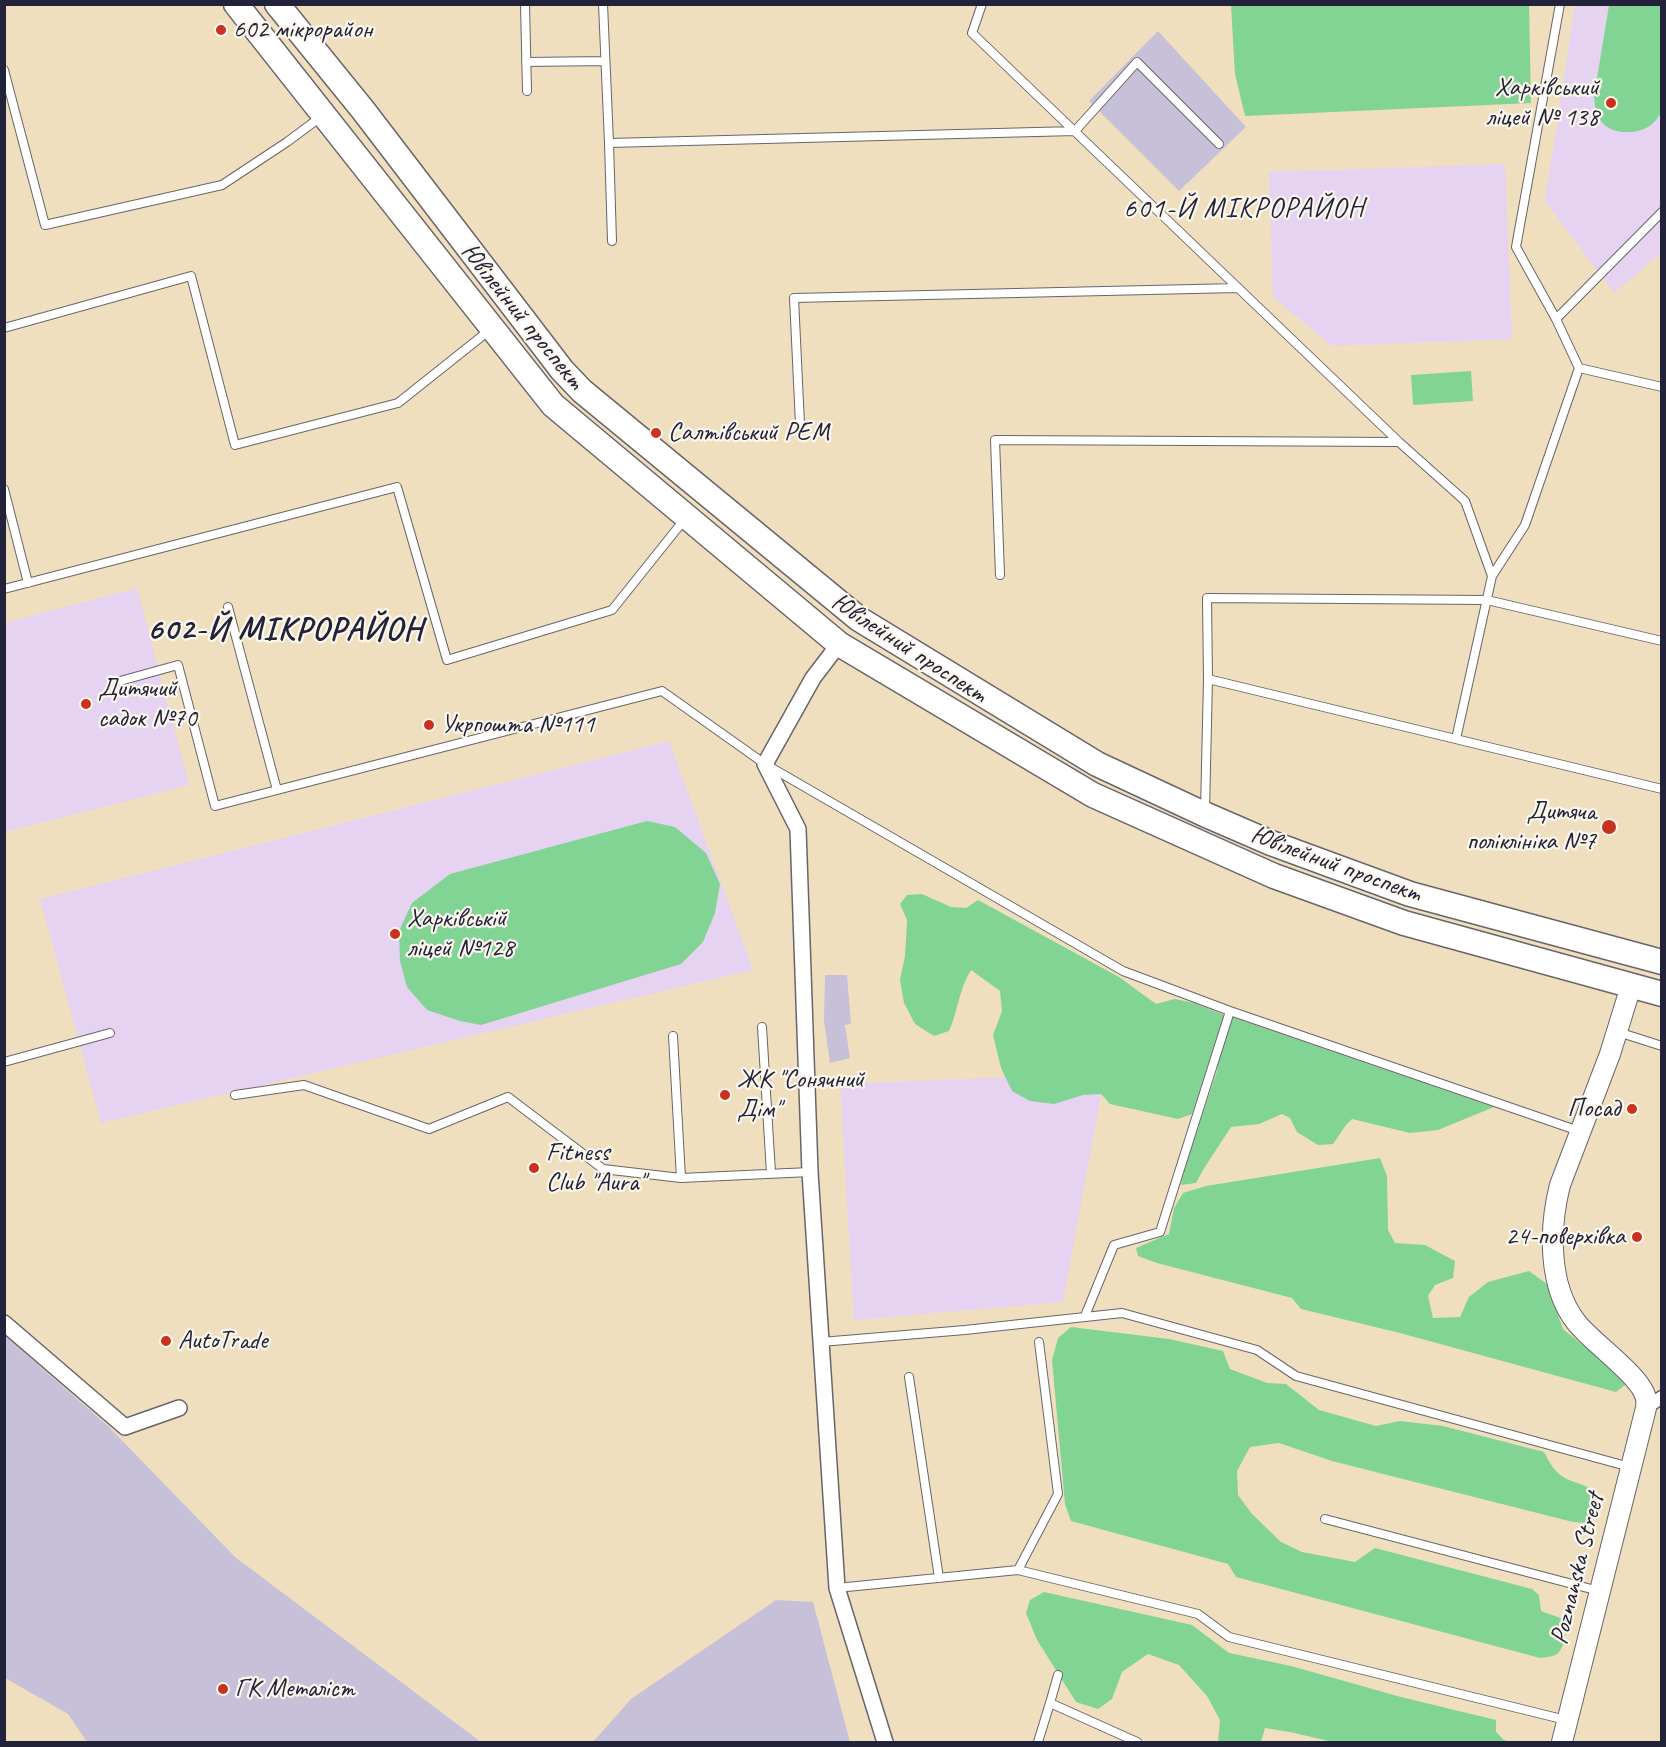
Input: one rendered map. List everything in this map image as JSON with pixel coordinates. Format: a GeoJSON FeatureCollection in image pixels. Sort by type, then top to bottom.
{"type":"FeatureCollection","features":[{"type":"Feature","properties":{"kind":"main road","name":"Ювілейний проспект"},"geometry":{"type":"LineString","coordinates":[[236,4],[553,405],[839,644],[1093,795],[1274,876],[1404,923],[1662,994]]}},
{"type":"Feature","properties":{"kind":"main road","name":"Ювілейний проспект"},"geometry":{"type":"LineString","coordinates":[[277,4],[363,110],[562,370],[582,391],[859,619],[1097,764],[1271,843],[1410,894],[1662,962]]}},
{"type":"Feature","properties":{"kind":"main road"},"geometry":{"type":"LineString","coordinates":[[839,644],[859,619]]}},
{"type":"Feature","properties":{"kind":"street"},"geometry":{"type":"LineString","coordinates":[[839,644],[813,678],[765,764],[798,829],[810,1172],[837,1588],[885,1743]]}},
{"type":"Feature","properties":{"kind":"street","name":"Poznanska Street"},"geometry":{"type":"LineString","coordinates":[[1562,1743],[1632,1468],[1654,1402],[1646,1398],[1635,1378],[1596,1344],[1574,1320],[1558,1284],[1553,1241],[1554,1207],[1562,1179],[1610,1054],[1631,987]]}},
{"type":"Feature","properties":{"kind":"street"},"geometry":{"type":"LineString","coordinates":[[4,1323],[125,1427],[179,1407]]}},
{"type":"Feature","properties":{"kind":"lane"},"geometry":{"type":"LineString","coordinates":[[525,4],[526,91]]}},
{"type":"Feature","properties":{"kind":"lane"},"geometry":{"type":"LineString","coordinates":[[603,4],[612,241]]}},
{"type":"Feature","properties":{"kind":"lane"},"geometry":{"type":"LineString","coordinates":[[982,4],[972,33],[1399,442],[1465,501],[1492,576]]}},
{"type":"Feature","properties":{"kind":"lane"},"geometry":{"type":"LineString","coordinates":[[1456,739],[1492,576],[1525,525],[1580,368],[1516,247],[1560,4]]}},
{"type":"Feature","properties":{"kind":"lane"},"geometry":{"type":"LineString","coordinates":[[526,62],[605,61]]}},
{"type":"Feature","properties":{"kind":"lane"},"geometry":{"type":"LineString","coordinates":[[609,143],[1075,131],[1137,62],[1219,144]]}},
{"type":"Feature","properties":{"kind":"lane"},"geometry":{"type":"LineString","coordinates":[[4,70],[45,225],[222,185],[323,115]]}},
{"type":"Feature","properties":{"kind":"lane"},"geometry":{"type":"LineString","coordinates":[[1556,319],[1662,212]]}},
{"type":"Feature","properties":{"kind":"lane"},"geometry":{"type":"LineString","coordinates":[[4,328],[191,276],[235,446],[399,403],[492,328]]}},
{"type":"Feature","properties":{"kind":"lane"},"geometry":{"type":"LineString","coordinates":[[800,424],[794,298],[1238,288]]}},
{"type":"Feature","properties":{"kind":"lane"},"geometry":{"type":"LineString","coordinates":[[1580,368],[1662,387]]}},
{"type":"Feature","properties":{"kind":"lane"},"geometry":{"type":"LineString","coordinates":[[1000,575],[994,440],[1399,442]]}},
{"type":"Feature","properties":{"kind":"lane"},"geometry":{"type":"LineString","coordinates":[[4,589],[398,487],[447,660],[612,610],[686,516]]}},
{"type":"Feature","properties":{"kind":"lane"},"geometry":{"type":"LineString","coordinates":[[4,489],[28,583]]}},
{"type":"Feature","properties":{"kind":"lane"},"geometry":{"type":"LineString","coordinates":[[1204,814],[1208,679],[1207,598],[1487,600],[1662,641]]}},
{"type":"Feature","properties":{"kind":"lane"},"geometry":{"type":"LineString","coordinates":[[228,607],[277,790]]}},
{"type":"Feature","properties":{"kind":"lane"},"geometry":{"type":"LineString","coordinates":[[120,681],[178,665],[215,806],[662,691],[765,764],[1123,971],[1230,1011],[1579,1131]]}},
{"type":"Feature","properties":{"kind":"lane"},"geometry":{"type":"LineString","coordinates":[[1208,679],[1662,789]]}},
{"type":"Feature","properties":{"kind":"lane"},"geometry":{"type":"LineString","coordinates":[[1086,1316],[1114,1245],[1160,1232],[1230,1011]]}},
{"type":"Feature","properties":{"kind":"lane"},"geometry":{"type":"LineString","coordinates":[[762,1027],[771,1173]]}},
{"type":"Feature","properties":{"kind":"lane"},"geometry":{"type":"LineString","coordinates":[[1617,1031],[1662,1046]]}},
{"type":"Feature","properties":{"kind":"lane"},"geometry":{"type":"LineString","coordinates":[[4,1062],[110,1034]]}},
{"type":"Feature","properties":{"kind":"lane"},"geometry":{"type":"LineString","coordinates":[[674,1036],[681,1178]]}},
{"type":"Feature","properties":{"kind":"lane"},"geometry":{"type":"LineString","coordinates":[[236,1095],[304,1085],[429,1129],[508,1097],[603,1169],[681,1178],[810,1172]]}},
{"type":"Feature","properties":{"kind":"lane"},"geometry":{"type":"LineString","coordinates":[[821,1342],[1122,1313],[1257,1350],[1296,1376],[1632,1468]]}},
{"type":"Feature","properties":{"kind":"lane"},"geometry":{"type":"LineString","coordinates":[[1018,1570],[1058,1494],[1039,1342]]}},
{"type":"Feature","properties":{"kind":"lane"},"geometry":{"type":"LineString","coordinates":[[909,1377],[939,1578]]}},
{"type":"Feature","properties":{"kind":"lane"},"geometry":{"type":"LineString","coordinates":[[1325,1519],[1600,1591]]}},
{"type":"Feature","properties":{"kind":"lane"},"geometry":{"type":"LineString","coordinates":[[837,1588],[1018,1570],[1198,1614],[1229,1637],[1567,1720]]}},
{"type":"Feature","properties":{"kind":"lane"},"geometry":{"type":"LineString","coordinates":[[1038,1743],[1058,1675]]}},
{"type":"Feature","properties":{"kind":"lane"},"geometry":{"type":"LineString","coordinates":[[1050,1703],[1137,1743]]}},
{"type":"Feature","properties":{"kind":"shaded area","name":"Харківський ліцей № 138"},"geometry":{"type":"Polygon","coordinates":[[[1575,5],[1661,5],[1661,253],[1614,293],[1545,201],[1575,5]]]}},
{"type":"Feature","properties":{"kind":"shaded area"},"geometry":{"type":"Polygon","coordinates":[[[1158,31],[1246,127],[1179,191],[1089,101],[1158,31]]]}},
{"type":"Feature","properties":{"kind":"shaded area"},"geometry":{"type":"Polygon","coordinates":[[[1505,164],[1512,339],[1332,346],[1273,297],[1269,172],[1505,164]]]}},
{"type":"Feature","properties":{"kind":"shaded area","name":"Дитячий садок №70"},"geometry":{"type":"Polygon","coordinates":[[[137,588],[189,785],[5,832],[5,623],[137,588]]]}},
{"type":"Feature","properties":{"kind":"shaded area","name":"Харківській ліцей №128"},"geometry":{"type":"Polygon","coordinates":[[[669,741],[753,970],[101,1123],[40,899],[669,741]]]}},
{"type":"Feature","properties":{"kind":"shaded area"},"geometry":{"type":"Polygon","coordinates":[[[825,975],[847,975],[851,1024],[845,1025],[850,1058],[830,1063],[824,1021],[825,975]]]}},
{"type":"Feature","properties":{"kind":"shaded area"},"geometry":{"type":"Polygon","coordinates":[[[1105,1073],[1063,1302],[854,1320],[840,1084],[1105,1073]]]}},
{"type":"Feature","properties":{"kind":"shaded area"},"geometry":{"type":"Polygon","coordinates":[[[5,1336],[108,1426],[235,1557],[481,1742],[87,1742],[68,1714],[5,1678],[5,1336]]]}},
{"type":"Feature","properties":{"kind":"shaded area"},"geometry":{"type":"Polygon","coordinates":[[[776,1600],[813,1602],[850,1742],[593,1742],[631,1699],[776,1600]]]}},
{"type":"Feature","properties":{"kind":"green space"},"geometry":{"type":"Polygon","coordinates":[[[1231,5],[1529,5],[1531,103],[1245,116],[1235,74],[1231,5]]]}},
{"type":"Feature","properties":{"kind":"green space"},"geometry":{"type":"Polygon","coordinates":[[[1609,5],[1661,5],[1661,112],[1650,126],[1639,131],[1621,132],[1608,128],[1600,119],[1595,105],[1594,97],[1609,5]]]}},
{"type":"Feature","properties":{"kind":"green space"},"geometry":{"type":"Polygon","coordinates":[[[1471,371],[1473,401],[1413,405],[1411,375],[1471,371]]]}},
{"type":"Feature","properties":{"kind":"green space"},"geometry":{"type":"Polygon","coordinates":[[[647,821],[675,827],[706,853],[720,884],[715,913],[703,942],[681,964],[481,1025],[427,1010],[407,987],[400,961],[399,931],[412,903],[450,874],[647,821]]]}},
{"type":"Feature","properties":{"kind":"green space"},"geometry":{"type":"Polygon","coordinates":[[[922,894],[951,907],[966,908],[978,900],[1119,977],[1156,1004],[1175,999],[1194,1003],[1224,1015],[1192,1114],[1178,1119],[1110,1104],[1101,1094],[1083,1095],[1054,1104],[1030,1101],[1012,1091],[1001,1068],[993,1035],[1002,1011],[1000,991],[971,970],[949,1031],[934,1036],[915,1024],[904,1003],[900,980],[905,956],[907,920],[900,904],[907,895],[922,894]]]}},
{"type":"Feature","properties":{"kind":"green space"},"geometry":{"type":"Polygon","coordinates":[[[1232,1017],[1494,1107],[1438,1130],[1410,1133],[1352,1119],[1333,1144],[1318,1145],[1297,1132],[1290,1118],[1282,1114],[1259,1124],[1231,1127],[1196,1183],[1181,1185],[1232,1017]]]}},
{"type":"Feature","properties":{"kind":"green space"},"geometry":{"type":"Polygon","coordinates":[[[1380,1158],[1387,1176],[1388,1230],[1395,1243],[1425,1245],[1455,1261],[1453,1278],[1435,1285],[1428,1296],[1433,1318],[1460,1317],[1469,1297],[1488,1282],[1529,1271],[1547,1284],[1563,1329],[1618,1374],[1625,1385],[1616,1392],[1400,1333],[1301,1309],[1292,1298],[1138,1256],[1136,1248],[1169,1234],[1174,1208],[1183,1193],[1206,1186],[1380,1158]]]}},
{"type":"Feature","properties":{"kind":"green space"},"geometry":{"type":"Polygon","coordinates":[[[1071,1327],[1169,1339],[1223,1351],[1230,1369],[1267,1383],[1286,1384],[1319,1410],[1376,1426],[1400,1421],[1443,1426],[1544,1452],[1561,1476],[1593,1492],[1596,1502],[1595,1509],[1586,1523],[1573,1522],[1332,1461],[1279,1443],[1250,1447],[1237,1471],[1238,1495],[1252,1514],[1281,1542],[1302,1552],[1355,1562],[1375,1548],[1532,1589],[1539,1595],[1541,1611],[1566,1620],[1566,1632],[1561,1649],[1553,1656],[1540,1658],[1236,1577],[1228,1564],[1071,1521],[1065,1504],[1052,1360],[1058,1338],[1071,1327]]]}},
{"type":"Feature","properties":{"kind":"green space"},"geometry":{"type":"Polygon","coordinates":[[[1044,1592],[1192,1625],[1229,1653],[1291,1666],[1401,1697],[1496,1720],[1496,1732],[1504,1740],[1510,1742],[1333,1742],[1265,1728],[1261,1742],[1218,1742],[1220,1720],[1207,1696],[1179,1665],[1148,1654],[1122,1672],[1112,1699],[1098,1709],[1076,1702],[1037,1640],[1026,1613],[1030,1600],[1044,1592]]]}},
{"type":"Feature","properties":{"kind":"place","name":"602 мікрорайон"},"geometry":{"type":"Point","coordinates":[221,30]}},
{"type":"Feature","properties":{"kind":"place","name":"Харківський ліцей № 138"},"geometry":{"type":"Point","coordinates":[1611,103]}},
{"type":"Feature","properties":{"kind":"place","name":"Салтівський РЕМ"},"geometry":{"type":"Point","coordinates":[656,433]}},
{"type":"Feature","properties":{"kind":"place","name":"Дитячий садок №70"},"geometry":{"type":"Point","coordinates":[86,704]}},
{"type":"Feature","properties":{"kind":"place","name":"Укрпошта №111"},"geometry":{"type":"Point","coordinates":[429,725]}},
{"type":"Feature","properties":{"kind":"place","name":"Дитяча поліклініка №7"},"geometry":{"type":"Point","coordinates":[1609,827]}},
{"type":"Feature","properties":{"kind":"place","name":"Харківській ліцей №128"},"geometry":{"type":"Point","coordinates":[395,934]}},
{"type":"Feature","properties":{"kind":"place","name":"ЖК \"Сонячний Дім\""},"geometry":{"type":"Point","coordinates":[725,1095]}},
{"type":"Feature","properties":{"kind":"place","name":"Посад"},"geometry":{"type":"Point","coordinates":[1632,1109]}},
{"type":"Feature","properties":{"kind":"place","name":"Fitness Club \"Aura\""},"geometry":{"type":"Point","coordinates":[534,1168]}},
{"type":"Feature","properties":{"kind":"place","name":"24-поверхівка"},"geometry":{"type":"Point","coordinates":[1637,1237]}},
{"type":"Feature","properties":{"kind":"place","name":"AutoTrade"},"geometry":{"type":"Point","coordinates":[166,1341]}},
{"type":"Feature","properties":{"kind":"place","name":"ГК Металіст"},"geometry":{"type":"Point","coordinates":[223,1689]}},
{"type":"Feature","properties":{"kind":"district","name":"601-Й МІКРОРАЙОН"},"geometry":{"type":"Point","coordinates":[1244,210]}},
{"type":"Feature","properties":{"kind":"district","name":"602-Й МІКРОРАЙОН"},"geometry":{"type":"Point","coordinates":[285,631]}}]}
